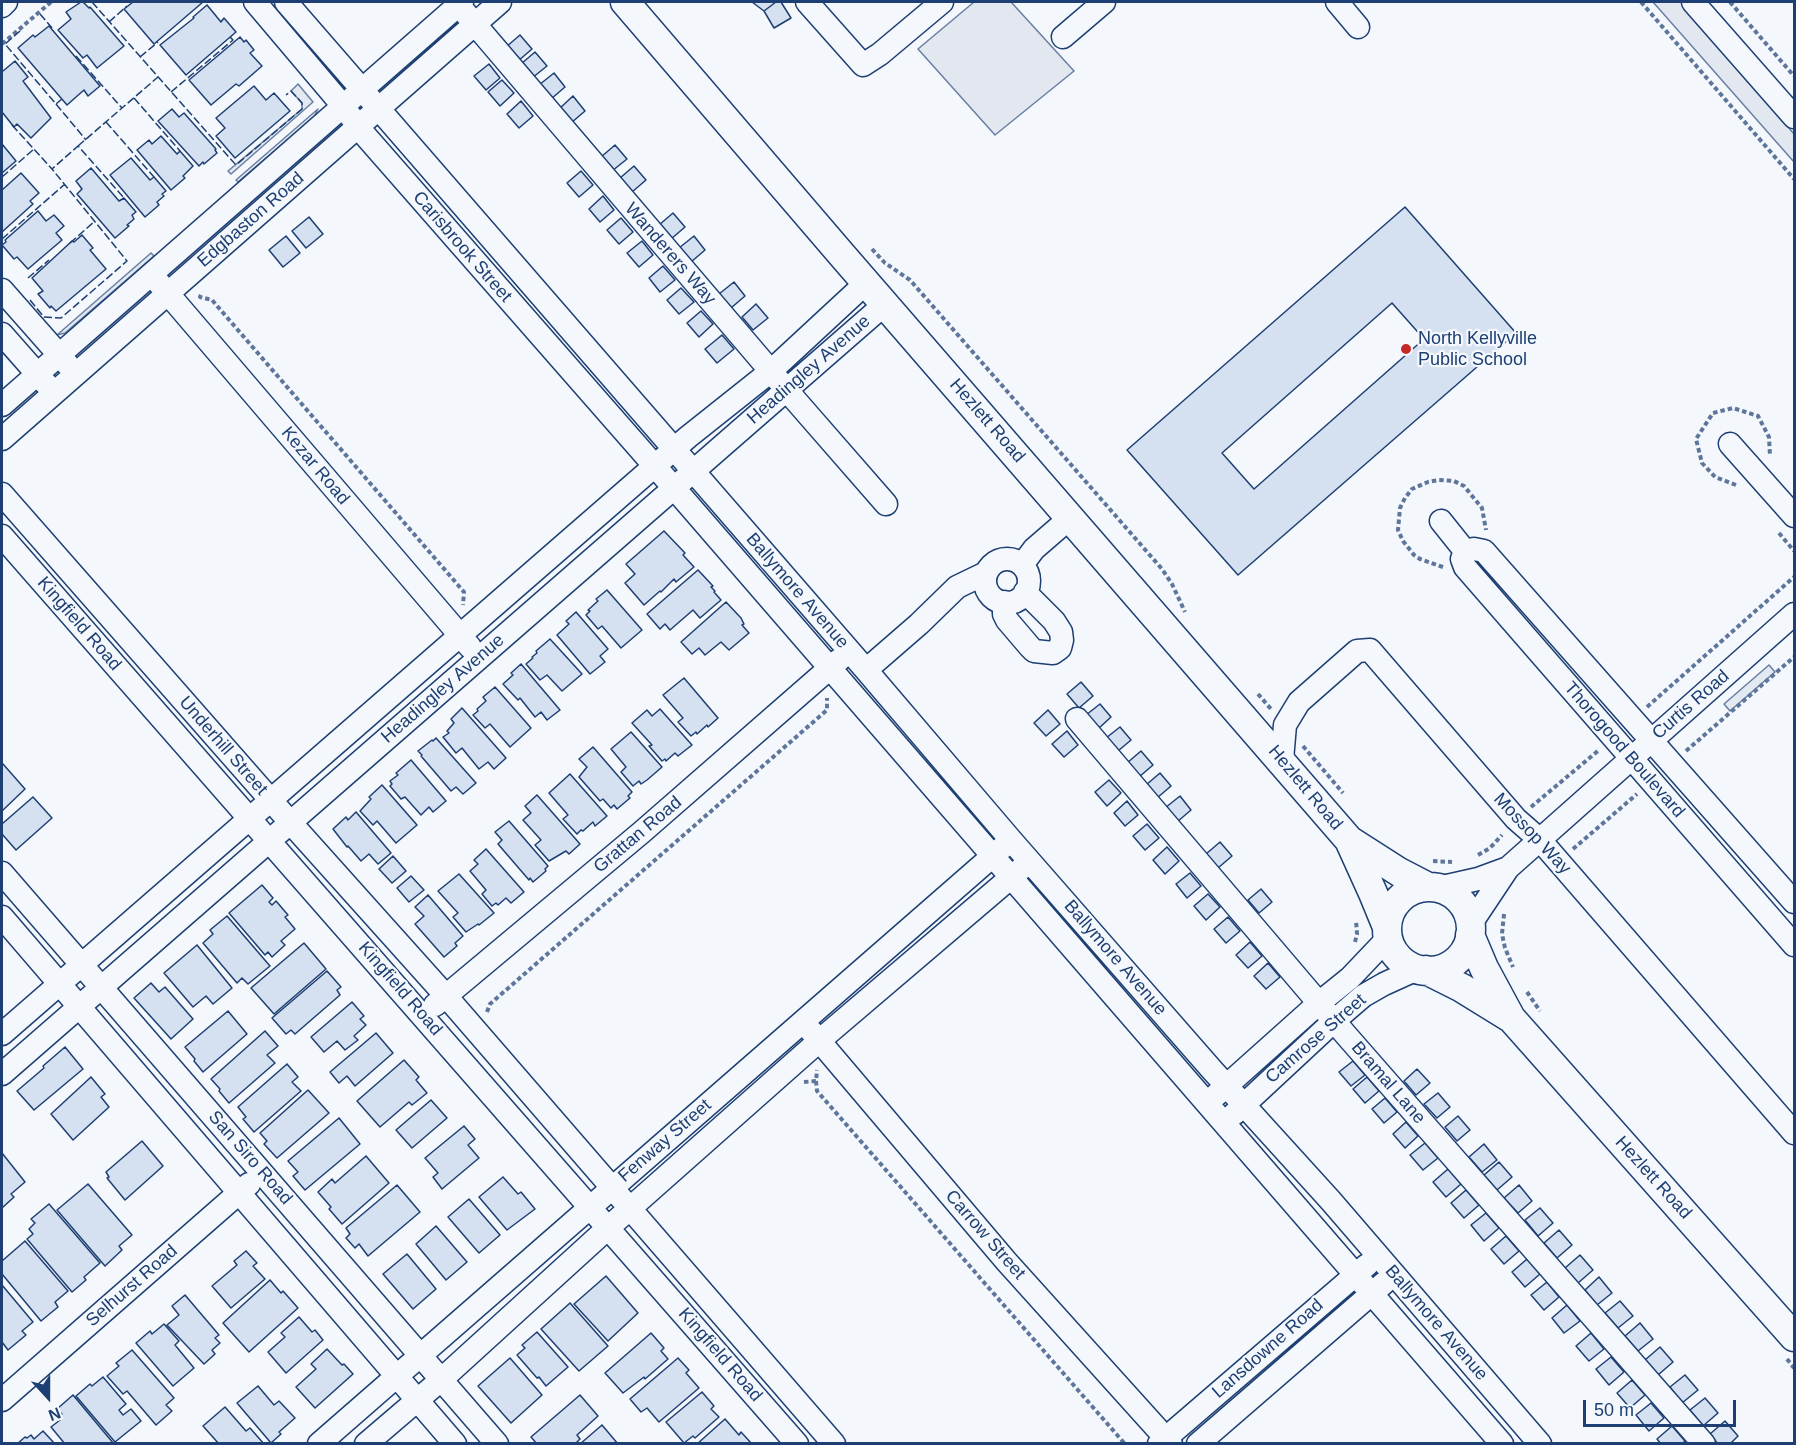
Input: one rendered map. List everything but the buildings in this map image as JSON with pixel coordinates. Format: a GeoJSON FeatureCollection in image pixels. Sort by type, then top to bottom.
{"type":"FeatureCollection","features":[{"type":"Feature","properties":{"kind":"main road","name":"Hezlett Road"},"geometry":{"type":"LineString","coordinates":[[625,2],[1349,840],[1374,893],[1388,933]]}},
{"type":"Feature","properties":{"kind":"main road","name":"Hezlett Road"},"geometry":{"type":"LineString","coordinates":[[1349,840],[1399,872],[1433,888]]}},
{"type":"Feature","properties":{"kind":"main road"},"geometry":{"type":"LineString","coordinates":[[1433,888],[1448,892],[1456,898],[1468,915],[1470,930],[1464,952],[1451,964],[1435,970],[1421,970],[1402,961],[1391,947],[1388,933],[1389,917],[1399,900],[1407,894],[1433,888]]}},
{"type":"Feature","properties":{"kind":"main road","name":"Hezlett Road"},"geometry":{"type":"LineString","coordinates":[[1470,930],[1484,968],[1511,1018],[1794,1337]]}},
{"type":"Feature","properties":{"kind":"main road","name":"Hezlett Road"},"geometry":{"type":"LineString","coordinates":[[1421,970],[1462,988],[1511,1018]]}},
{"type":"Feature","properties":{"kind":"street"},"geometry":{"type":"LineString","coordinates":[[2,6],[6,2]]}},
{"type":"Feature","properties":{"kind":"street","name":"Carisbrook Street"},"geometry":{"type":"LineString","coordinates":[[255,2],[358,127],[674,488]]}},
{"type":"Feature","properties":{"kind":"street","name":"Carisbrook Street"},"geometry":{"type":"LineString","coordinates":[[286,2],[693,471]]}},
{"type":"Feature","properties":{"kind":"street","name":"Edgbaston Road"},"geometry":{"type":"LineString","coordinates":[[2,439],[500,2]]}},
{"type":"Feature","properties":{"kind":"street"},"geometry":{"type":"LineString","coordinates":[[807,2],[863,65],[880,54],[942,2]]}},
{"type":"Feature","properties":{"kind":"street"},"geometry":{"type":"LineString","coordinates":[[1063,37],[1104,2]]}},
{"type":"Feature","properties":{"kind":"street"},"geometry":{"type":"LineString","coordinates":[[1337,2],[1358,27]]}},
{"type":"Feature","properties":{"kind":"street"},"geometry":{"type":"LineString","coordinates":[[1693,2],[1794,117]]}},
{"type":"Feature","properties":{"kind":"street","name":"Edgbaston Road"},"geometry":{"type":"LineString","coordinates":[[2,405],[459,3]]}},
{"type":"Feature","properties":{"kind":"street","name":"Wanderers Way"},"geometry":{"type":"LineString","coordinates":[[459,3],[474,24],[886,504]]}},
{"type":"Feature","properties":{"kind":"street","name":"Kezar Road"},"geometry":{"type":"LineString","coordinates":[[152,274],[478,657]]}},
{"type":"Feature","properties":{"kind":"street","name":"Headingley Avenue"},"geometry":{"type":"LineString","coordinates":[[2,1034],[654,466],[771,370],[866,283]]}},
{"type":"Feature","properties":{"kind":"street"},"geometry":{"type":"LineString","coordinates":[[2,290],[76,374]]}},
{"type":"Feature","properties":{"kind":"street","name":"Headingley Avenue"},"geometry":{"type":"LineString","coordinates":[[2,1074],[885,304]]}},
{"type":"Feature","properties":{"kind":"street"},"geometry":{"type":"LineString","coordinates":[[2,334],[54,393]]}},
{"type":"Feature","properties":{"kind":"street"},"geometry":{"type":"LineString","coordinates":[[1731,444],[1794,516]]}},
{"type":"Feature","properties":{"kind":"street","name":"Ballymore Avenue"},"geometry":{"type":"LineString","coordinates":[[693,471],[1011,840],[1540,1443]]}},
{"type":"Feature","properties":{"kind":"street","name":"Ballymore Avenue"},"geometry":{"type":"LineString","coordinates":[[674,488],[1502,1443]]}},
{"type":"Feature","properties":{"kind":"street","name":"Underhill Street"},"geometry":{"type":"LineString","coordinates":[[2,494],[270,800],[446,996]]}},
{"type":"Feature","properties":{"kind":"street"},"geometry":{"type":"LineString","coordinates":[[1022,565],[1034,549],[1071,517]]}},
{"type":"Feature","properties":{"kind":"street","name":"Thorogood Boulevard"},"geometry":{"type":"LineString","coordinates":[[1441,521],[1465,551]]}},
{"type":"Feature","properties":{"kind":"street","name":"Kingfield Road"},"geometry":{"type":"LineString","coordinates":[[2,536],[797,1443]]}},
{"type":"Feature","properties":{"kind":"street","name":"Thorogood Boulevard"},"geometry":{"type":"LineString","coordinates":[[1465,551],[1474,549],[1484,551],[1794,902]]}},
{"type":"Feature","properties":{"kind":"street","name":"Thorogood Boulevard"},"geometry":{"type":"LineString","coordinates":[[1465,551],[1461,559],[1465,567],[1794,945]]}},
{"type":"Feature","properties":{"kind":"street"},"geometry":{"type":"LineString","coordinates":[[1002,559],[1009,559],[1022,565],[1028,578],[1025,592],[1016,600],[1004,602],[997,600],[985,585],[986,573],[990,567],[1002,559]]}},
{"type":"Feature","properties":{"kind":"street"},"geometry":{"type":"LineString","coordinates":[[866,670],[957,587],[986,573]]}},
{"type":"Feature","properties":{"kind":"street"},"geometry":{"type":"LineString","coordinates":[[1004,602],[1004,614],[1007,620],[1030,647],[1034,651],[1053,653],[1060,648],[1061,632],[1054,621],[1025,592]]}},
{"type":"Feature","properties":{"kind":"street","name":"Curtis Road"},"geometry":{"type":"LineString","coordinates":[[1433,888],[1485,886],[1540,840],[1794,614]]}},
{"type":"Feature","properties":{"kind":"street","name":"Mossop Way"},"geometry":{"type":"LineString","coordinates":[[1288,719],[1299,702],[1352,655],[1364,649],[1370,650],[1516,819],[1540,840],[1794,1132]]}},
{"type":"Feature","properties":{"kind":"street","name":"Grattan Road"},"geometry":{"type":"LineString","coordinates":[[423,1016],[642,832],[849,651]]}},
{"type":"Feature","properties":{"kind":"street","name":"Bramal Lane"},"geometry":{"type":"LineString","coordinates":[[1077,719],[1334,1021],[1704,1443]]}},
{"type":"Feature","properties":{"kind":"street"},"geometry":{"type":"LineString","coordinates":[[1282,760],[1288,719]]}},
{"type":"Feature","properties":{"kind":"street","name":"Fenway Street"},"geometry":{"type":"LineString","coordinates":[[319,1443],[1011,840]]}},
{"type":"Feature","properties":{"kind":"street","name":"Fenway Street"},"geometry":{"type":"LineString","coordinates":[[366,1443],[442,1379],[819,1041],[1030,861]]}},
{"type":"Feature","properties":{"kind":"street","name":"San Siro Road"},"geometry":{"type":"LineString","coordinates":[[2,873],[497,1443]]}},
{"type":"Feature","properties":{"kind":"street"},"geometry":{"type":"LineString","coordinates":[[1470,930],[1485,886]]}},
{"type":"Feature","properties":{"kind":"street","name":"San Siro Road"},"geometry":{"type":"LineString","coordinates":[[2,916],[456,1443]]}},
{"type":"Feature","properties":{"kind":"street","name":"Camrose Street"},"geometry":{"type":"LineString","coordinates":[[1207,1103],[1366,963],[1388,933]]}},
{"type":"Feature","properties":{"kind":"street","name":"Camrose Street"},"geometry":{"type":"LineString","coordinates":[[1225,1122],[1363,996],[1384,984],[1421,970]]}},
{"type":"Feature","properties":{"kind":"street","name":"Kingfield Road"},"geometry":{"type":"LineString","coordinates":[[446,996],[834,1443]]}},
{"type":"Feature","properties":{"kind":"street","name":"Carrow Street"},"geometry":{"type":"LineString","coordinates":[[804,1022],[1006,1261],[1165,1442]]}},
{"type":"Feature","properties":{"kind":"street","name":"Selhurst Road"},"geometry":{"type":"LineString","coordinates":[[2,1400],[262,1172]]}},
{"type":"Feature","properties":{"kind":"street","name":"Lansdowne Road"},"geometry":{"type":"LineString","coordinates":[[1165,1442],[1378,1256]]}},
{"type":"Feature","properties":{"kind":"street","name":"Lansdowne Road"},"geometry":{"type":"LineString","coordinates":[[1198,1443],[1395,1275]]}},
{"type":"Feature","properties":{"kind":"path"},"geometry":{"type":"LineString","coordinates":[[2,44],[51,2]]}},
{"type":"Feature","properties":{"kind":"path"},"geometry":{"type":"LineString","coordinates":[[1641,2],[1794,179]]}},
{"type":"Feature","properties":{"kind":"path"},"geometry":{"type":"LineString","coordinates":[[1730,2],[1794,76]]}},
{"type":"Feature","properties":{"kind":"path"},"geometry":{"type":"LineString","coordinates":[[871,248],[885,263],[910,280],[1162,569],[1187,615]]}},
{"type":"Feature","properties":{"kind":"path"},"geometry":{"type":"LineString","coordinates":[[200,297],[212,300],[464,592],[460,636]]}},
{"type":"Feature","properties":{"kind":"path"},"geometry":{"type":"LineString","coordinates":[[1251,687],[1288,719],[1347,797]]}},
{"type":"Feature","properties":{"kind":"path"},"geometry":{"type":"LineString","coordinates":[[484,1021],[490,1004],[827,710],[827,692]]}},
{"type":"Feature","properties":{"kind":"path"},"geometry":{"type":"LineString","coordinates":[[1424,859],[1464,861],[1505,910],[1502,934],[1505,948],[1518,976]]}},
{"type":"Feature","properties":{"kind":"path"},"geometry":{"type":"LineString","coordinates":[[1523,986],[1541,1012]]}},
{"type":"Feature","properties":{"kind":"path"},"geometry":{"type":"LineString","coordinates":[[819,1041],[817,1091],[1125,1443]]}},
{"type":"Feature","properties":{"kind":"path"},"geometry":{"type":"LineString","coordinates":[[802,1083],[816,1081]]}},
{"type":"Feature","properties":{"kind":"shaded area"},"geometry":{"type":"Polygon","coordinates":[[[974,2],[1011,2],[1074,71],[995,135],[918,49],[974,2]]]}},
{"type":"Feature","properties":{"kind":"shaded area"},"geometry":{"type":"Polygon","coordinates":[[[1653,2],[1681,2],[1794,134],[1794,162],[1653,2]]]}},
{"type":"Feature","properties":{"kind":"shaded area"},"geometry":{"type":"Polygon","coordinates":[[[298,84],[313,102],[231,174],[228,171],[302,109],[302,103],[291,91],[298,84]]]}},
{"type":"Feature","properties":{"kind":"shaded area"},"geometry":{"type":"Polygon","coordinates":[[[318,109],[314,117],[238,182],[236,180],[318,109]]]}},
{"type":"Feature","properties":{"kind":"shaded area"},"geometry":{"type":"Polygon","coordinates":[[[151,253],[154,256],[65,333],[57,335],[151,253]]]}},
{"type":"Feature","properties":{"kind":"shaded area"},"geometry":{"type":"Polygon","coordinates":[[[1769,665],[1775,672],[1730,711],[1724,704],[1769,665]]]}},
{"type":"Feature","properties":{"kind":"fence"},"geometry":{"type":"LineString","coordinates":[[92,2],[236,165],[302,109],[302,103],[291,91],[286,95]]}},
{"type":"Feature","properties":{"kind":"fence"},"geometry":{"type":"LineString","coordinates":[[109,22],[127,6]]}},
{"type":"Feature","properties":{"kind":"fence"},"geometry":{"type":"LineString","coordinates":[[40,14],[52,28]]}},
{"type":"Feature","properties":{"kind":"fence"},"geometry":{"type":"LineString","coordinates":[[20,31],[5,44],[56,104],[62,99]]}},
{"type":"Feature","properties":{"kind":"fence"},"geometry":{"type":"LineString","coordinates":[[171,92],[233,40],[230,37]]}},
{"type":"Feature","properties":{"kind":"fence"},"geometry":{"type":"LineString","coordinates":[[140,57],[158,42]]}},
{"type":"Feature","properties":{"kind":"fence"},"geometry":{"type":"LineString","coordinates":[[76,56],[122,108],[158,77]]}},
{"type":"Feature","properties":{"kind":"fence"},"geometry":{"type":"LineString","coordinates":[[134,98],[180,151]]}},
{"type":"Feature","properties":{"kind":"fence"},"geometry":{"type":"LineString","coordinates":[[56,104],[86,140]]}},
{"type":"Feature","properties":{"kind":"fence"},"geometry":{"type":"LineString","coordinates":[[78,146],[122,108]]}},
{"type":"Feature","properties":{"kind":"fence"},"geometry":{"type":"LineString","coordinates":[[106,122],[154,177]]}},
{"type":"Feature","properties":{"kind":"fence"},"geometry":{"type":"LineString","coordinates":[[12,125],[52,169],[78,146],[124,198]]}},
{"type":"Feature","properties":{"kind":"fence"},"geometry":{"type":"LineString","coordinates":[[2,177],[34,149]]}},
{"type":"Feature","properties":{"kind":"fence"},"geometry":{"type":"LineString","coordinates":[[30,300],[44,317],[61,318],[127,261],[52,169]]}},
{"type":"Feature","properties":{"kind":"fence"},"geometry":{"type":"LineString","coordinates":[[2,239],[65,184]]}},
{"type":"Feature","properties":{"kind":"fence"},"geometry":{"type":"LineString","coordinates":[[70,243],[95,221]]}},
{"type":"Feature","properties":{"kind":"fence"},"geometry":{"type":"LineString","coordinates":[[28,278],[49,260]]}},
{"type":"Feature","properties":{"kind":"place","name":"North Kellyville Public School"},"geometry":{"type":"Point","coordinates":[1406,349]}}]}
